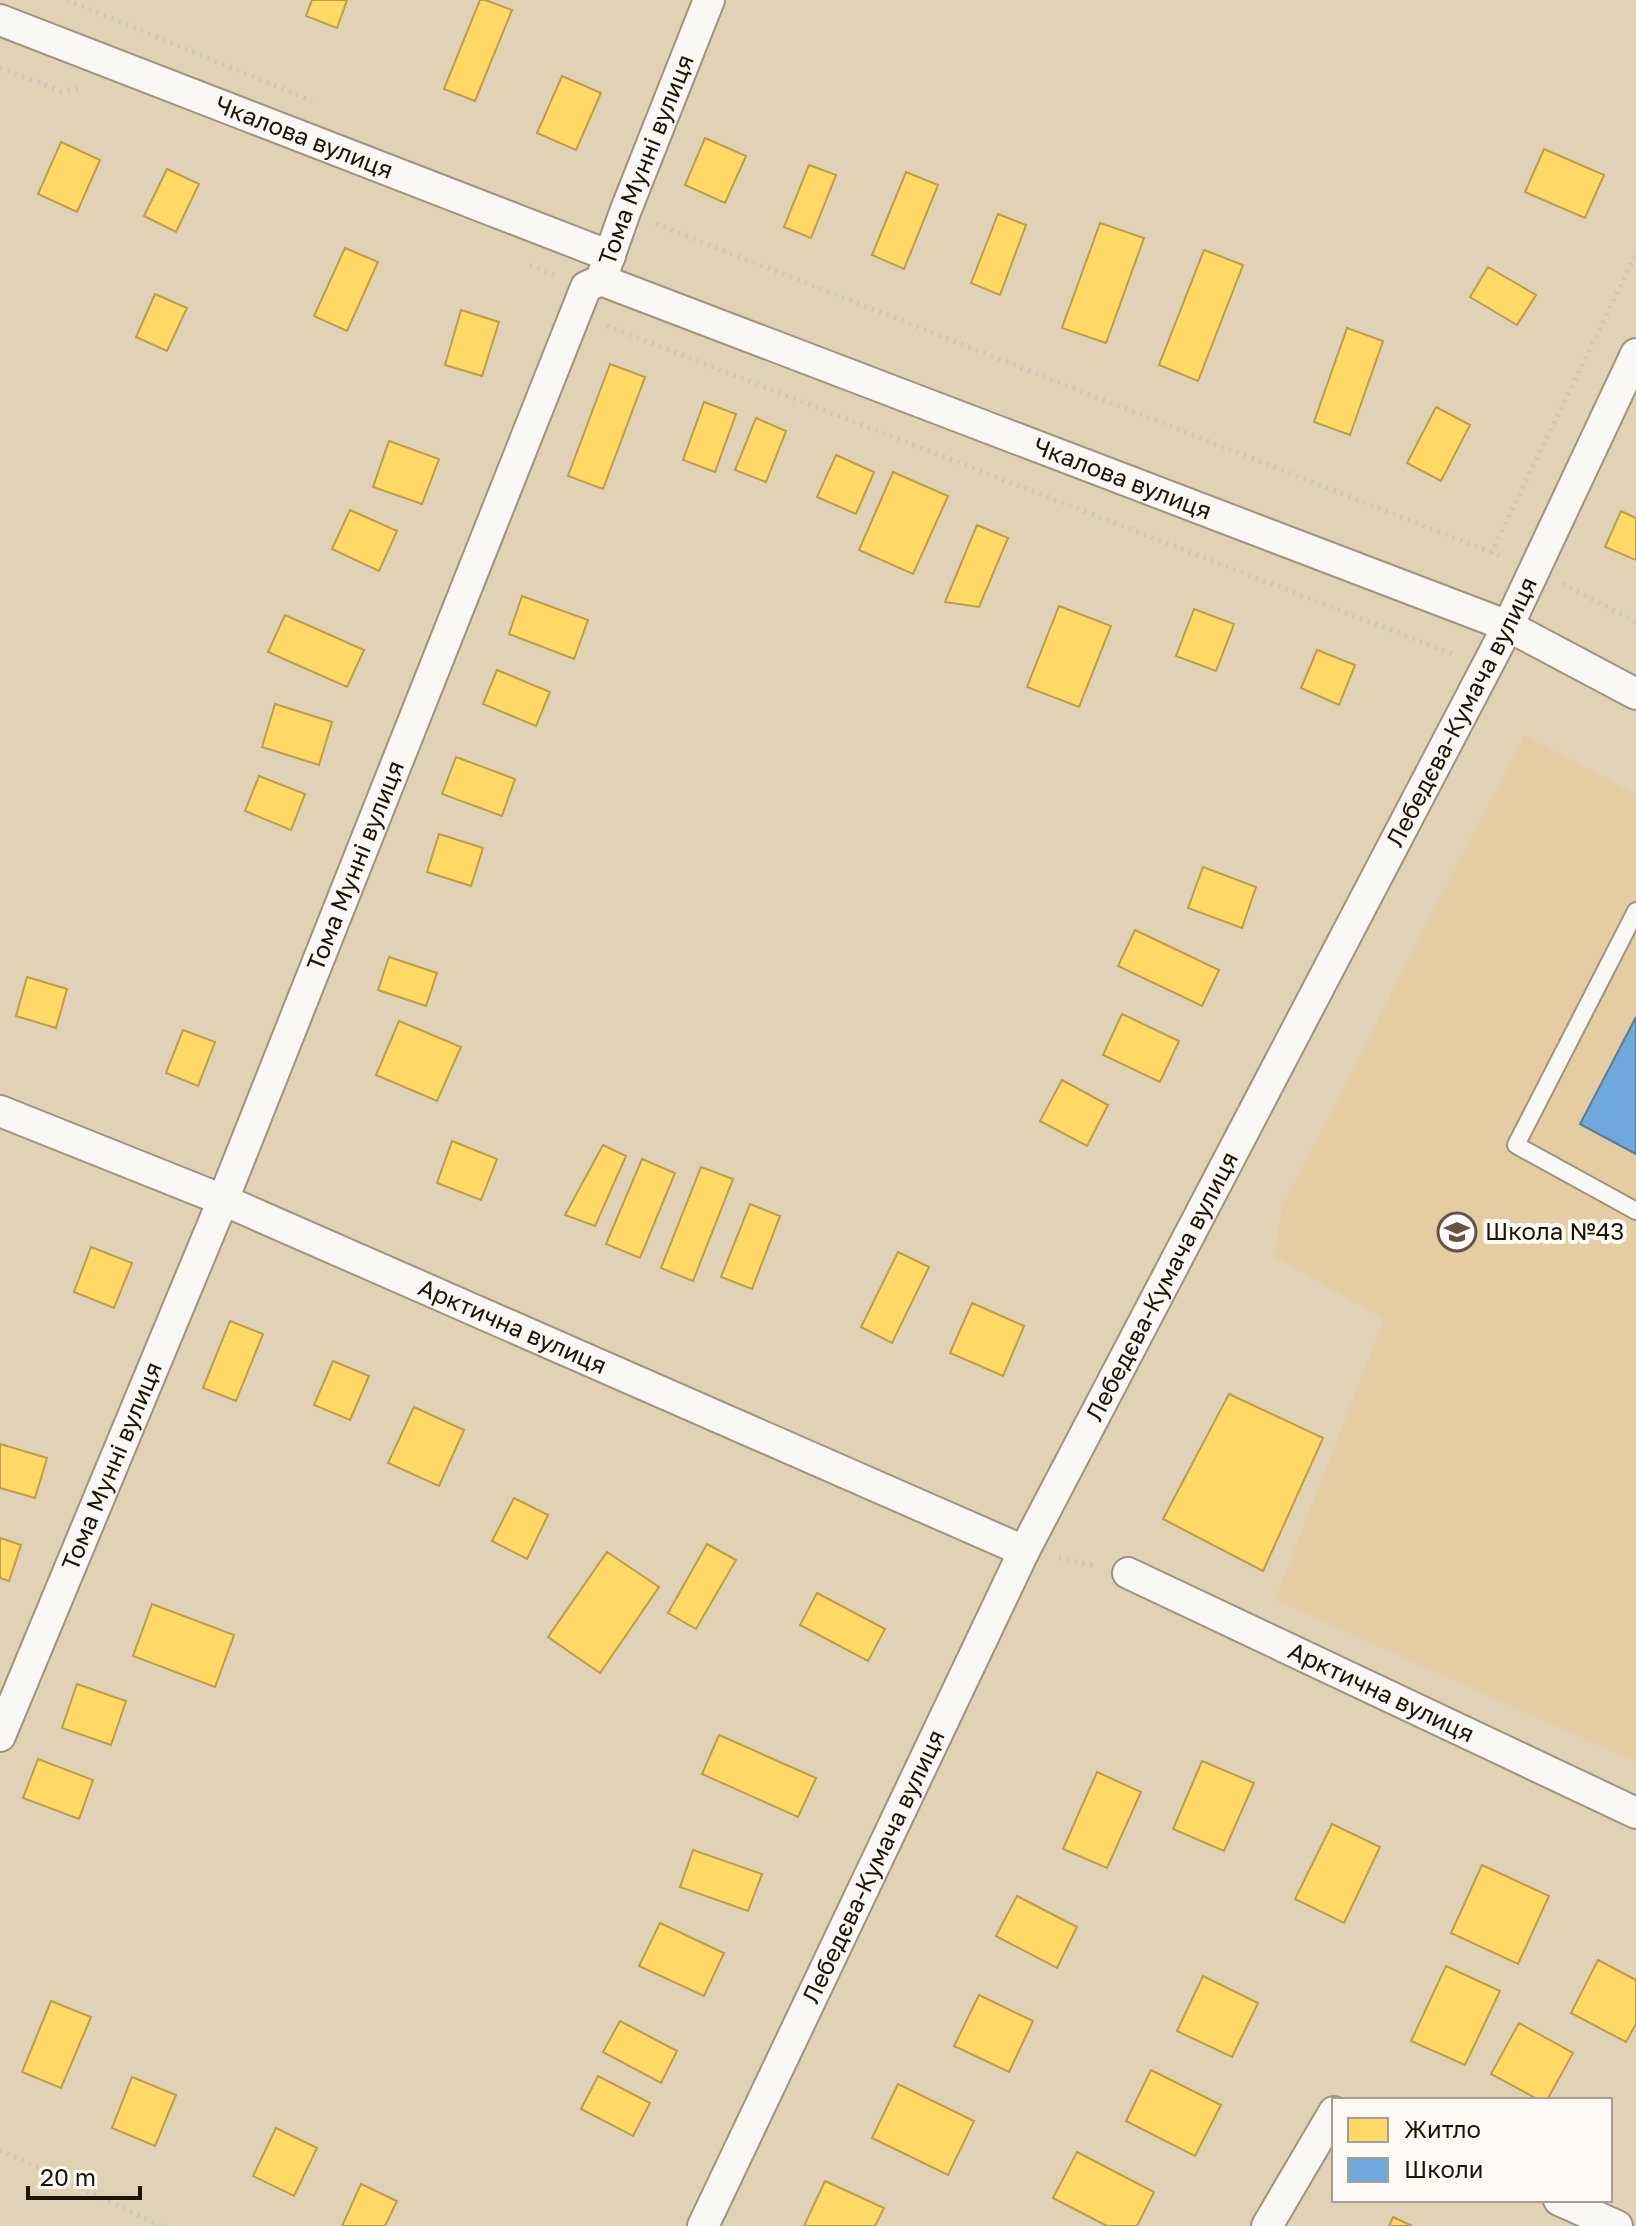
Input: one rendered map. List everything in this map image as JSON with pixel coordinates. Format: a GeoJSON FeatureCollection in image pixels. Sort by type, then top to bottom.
{"type":"FeatureCollection","features":[{"type":"Feature","properties":{"kind":"street","name":"Тома Мунні вулиця"},"geometry":{"type":"LineString","coordinates":[[0,1736],[223,1200],[586,287],[605,268],[709,0]]}},
{"type":"Feature","properties":{"kind":"street","name":"Чкалова вулиця"},"geometry":{"type":"LineString","coordinates":[[0,20],[605,268],[1508,626],[1636,694]]}},
{"type":"Feature","properties":{"kind":"street","name":"Лебедєва-Кумача вулиця"},"geometry":{"type":"LineString","coordinates":[[703,2226],[1024,1551],[1508,626],[1636,354]]}},
{"type":"Feature","properties":{"kind":"street","name":"Арктична вулиця"},"geometry":{"type":"LineString","coordinates":[[0,1111],[223,1200],[1024,1551]]}},
{"type":"Feature","properties":{"kind":"street","name":"Арктична вулиця"},"geometry":{"type":"LineString","coordinates":[[1128,1573],[1636,1813]]}},
{"type":"Feature","properties":{"kind":"street"},"geometry":{"type":"LineString","coordinates":[[1267,2226],[1332,2115]]}},
{"type":"Feature","properties":{"kind":"street"},"geometry":{"type":"LineString","coordinates":[[1563,2202],[1617,2226]]}},
{"type":"Feature","properties":{"kind":"lane"},"geometry":{"type":"LineString","coordinates":[[1636,911],[1516,1145],[1636,1211]]}},
{"type":"Feature","properties":{"kind":"path"},"geometry":{"type":"LineString","coordinates":[[625,212],[1534,570],[1636,622]]}},
{"type":"Feature","properties":{"kind":"path"},"geometry":{"type":"LineString","coordinates":[[1491,553],[1636,254]]}},
{"type":"Feature","properties":{"kind":"path"},"geometry":{"type":"LineString","coordinates":[[576,314],[1486,667]]}},
{"type":"Feature","properties":{"kind":"path"},"geometry":{"type":"LineString","coordinates":[[1024,1551],[1128,1573]]}},
{"type":"Feature","properties":{"kind":"path"},"geometry":{"type":"LineString","coordinates":[[0,2150],[161,2226]]}},
{"type":"Feature","properties":{"kind":"shaded area","name":"Школа №43"},"geometry":{"type":"Polygon","coordinates":[[[1524,735],[1636,794],[1636,1762],[1275,1600],[1384,1319],[1275,1257],[1282,1207],[1524,735]]]}},
{"type":"Feature","properties":{"kind":"building: Житло"},"geometry":{"type":"Polygon","coordinates":[[[312,0],[347,0],[337,28],[306,16],[312,0]]]}},
{"type":"Feature","properties":{"kind":"building: Житло"},"geometry":{"type":"Polygon","coordinates":[[[480,0],[512,10],[475,101],[444,89],[480,0]]]}},
{"type":"Feature","properties":{"kind":"building: Житло"},"geometry":{"type":"Polygon","coordinates":[[[562,76],[601,93],[576,150],[537,133],[562,76]]]}},
{"type":"Feature","properties":{"kind":"building: Житло"},"geometry":{"type":"Polygon","coordinates":[[[705,138],[746,156],[725,203],[685,185],[705,138]]]}},
{"type":"Feature","properties":{"kind":"building: Житло"},"geometry":{"type":"Polygon","coordinates":[[[61,142],[100,160],[77,212],[38,194],[61,142]]]}},
{"type":"Feature","properties":{"kind":"building: Житло"},"geometry":{"type":"Polygon","coordinates":[[[1544,149],[1604,175],[1585,218],[1525,192],[1544,149]]]}},
{"type":"Feature","properties":{"kind":"building: Житло"},"geometry":{"type":"Polygon","coordinates":[[[809,165],[836,175],[811,238],[784,227],[809,165]]]}},
{"type":"Feature","properties":{"kind":"building: Житло"},"geometry":{"type":"Polygon","coordinates":[[[167,169],[199,184],[176,232],[144,216],[167,169]]]}},
{"type":"Feature","properties":{"kind":"building: Житло"},"geometry":{"type":"Polygon","coordinates":[[[906,172],[938,185],[904,269],[872,255],[906,172]]]}},
{"type":"Feature","properties":{"kind":"building: Житло"},"geometry":{"type":"Polygon","coordinates":[[[998,214],[1026,225],[1000,295],[971,283],[998,214]]]}},
{"type":"Feature","properties":{"kind":"building: Житло"},"geometry":{"type":"Polygon","coordinates":[[[1100,223],[1144,238],[1106,343],[1062,328],[1100,223]]]}},
{"type":"Feature","properties":{"kind":"building: Житло"},"geometry":{"type":"Polygon","coordinates":[[[345,248],[378,262],[347,331],[314,316],[345,248]]]}},
{"type":"Feature","properties":{"kind":"building: Житло"},"geometry":{"type":"Polygon","coordinates":[[[1204,250],[1243,265],[1198,381],[1159,365],[1204,250]]]}},
{"type":"Feature","properties":{"kind":"building: Житло"},"geometry":{"type":"Polygon","coordinates":[[[1488,267],[1536,295],[1517,325],[1470,297],[1488,267]]]}},
{"type":"Feature","properties":{"kind":"building: Житло"},"geometry":{"type":"Polygon","coordinates":[[[155,294],[187,308],[167,351],[136,337],[155,294]]]}},
{"type":"Feature","properties":{"kind":"building: Житло"},"geometry":{"type":"Polygon","coordinates":[[[461,310],[499,322],[482,376],[445,365],[461,310]]]}},
{"type":"Feature","properties":{"kind":"building: Житло"},"geometry":{"type":"Polygon","coordinates":[[[1347,328],[1383,341],[1350,435],[1314,422],[1347,328]]]}},
{"type":"Feature","properties":{"kind":"building: Житло"},"geometry":{"type":"Polygon","coordinates":[[[610,364],[645,377],[603,489],[568,476],[610,364]]]}},
{"type":"Feature","properties":{"kind":"building: Житло"},"geometry":{"type":"Polygon","coordinates":[[[704,402],[736,414],[715,472],[683,460],[704,402]]]}},
{"type":"Feature","properties":{"kind":"building: Житло"},"geometry":{"type":"Polygon","coordinates":[[[1436,407],[1470,425],[1441,481],[1407,463],[1436,407]]]}},
{"type":"Feature","properties":{"kind":"building: Житло"},"geometry":{"type":"Polygon","coordinates":[[[756,418],[786,431],[766,482],[735,470],[756,418]]]}},
{"type":"Feature","properties":{"kind":"building: Житло"},"geometry":{"type":"Polygon","coordinates":[[[389,441],[439,459],[422,504],[373,487],[389,441]]]}},
{"type":"Feature","properties":{"kind":"building: Житло"},"geometry":{"type":"Polygon","coordinates":[[[836,455],[874,472],[856,514],[817,497],[836,455]]]}},
{"type":"Feature","properties":{"kind":"building: Житло"},"geometry":{"type":"Polygon","coordinates":[[[893,472],[948,496],[913,574],[859,550],[893,472]]]}},
{"type":"Feature","properties":{"kind":"building: Житло"},"geometry":{"type":"Polygon","coordinates":[[[350,510],[397,531],[379,571],[332,549],[350,510]]]}},
{"type":"Feature","properties":{"kind":"building: Житло"},"geometry":{"type":"Polygon","coordinates":[[[1621,511],[1636,518],[1636,560],[1605,547],[1621,511]]]}},
{"type":"Feature","properties":{"kind":"building: Житло"},"geometry":{"type":"Polygon","coordinates":[[[977,525],[1008,538],[979,607],[945,602],[977,525]]]}},
{"type":"Feature","properties":{"kind":"building: Житло"},"geometry":{"type":"Polygon","coordinates":[[[522,596],[588,620],[574,659],[509,634],[522,596]]]}},
{"type":"Feature","properties":{"kind":"building: Житло"},"geometry":{"type":"Polygon","coordinates":[[[1059,606],[1111,626],[1079,707],[1027,687],[1059,606]]]}},
{"type":"Feature","properties":{"kind":"building: Житло"},"geometry":{"type":"Polygon","coordinates":[[[1194,609],[1234,624],[1216,671],[1176,656],[1194,609]]]}},
{"type":"Feature","properties":{"kind":"building: Житло"},"geometry":{"type":"Polygon","coordinates":[[[285,615],[364,650],[347,687],[268,652],[285,615]]]}},
{"type":"Feature","properties":{"kind":"building: Житло"},"geometry":{"type":"Polygon","coordinates":[[[1317,650],[1355,665],[1339,705],[1301,688],[1317,650]]]}},
{"type":"Feature","properties":{"kind":"building: Житло"},"geometry":{"type":"Polygon","coordinates":[[[497,670],[550,692],[536,726],[483,704],[497,670]]]}},
{"type":"Feature","properties":{"kind":"building: Житло"},"geometry":{"type":"Polygon","coordinates":[[[275,704],[332,722],[319,765],[262,747],[275,704]]]}},
{"type":"Feature","properties":{"kind":"building: Житло"},"geometry":{"type":"Polygon","coordinates":[[[456,757],[515,779],[502,816],[442,794],[456,757]]]}},
{"type":"Feature","properties":{"kind":"building: Житло"},"geometry":{"type":"Polygon","coordinates":[[[259,776],[305,794],[291,830],[245,811],[259,776]]]}},
{"type":"Feature","properties":{"kind":"building: Житло"},"geometry":{"type":"Polygon","coordinates":[[[439,834],[483,848],[471,886],[427,872],[439,834]]]}},
{"type":"Feature","properties":{"kind":"building: Житло"},"geometry":{"type":"Polygon","coordinates":[[[1203,867],[1256,887],[1242,928],[1188,908],[1203,867]]]}},
{"type":"Feature","properties":{"kind":"building: Житло"},"geometry":{"type":"Polygon","coordinates":[[[1135,930],[1219,970],[1202,1006],[1118,966],[1135,930]]]}},
{"type":"Feature","properties":{"kind":"building: Житло"},"geometry":{"type":"Polygon","coordinates":[[[389,957],[437,973],[426,1006],[378,990],[389,957]]]}},
{"type":"Feature","properties":{"kind":"building: Житло"},"geometry":{"type":"Polygon","coordinates":[[[27,977],[67,989],[56,1028],[16,1016],[27,977]]]}},
{"type":"Feature","properties":{"kind":"building: Житло"},"geometry":{"type":"Polygon","coordinates":[[[1122,1014],[1179,1041],[1160,1082],[1103,1055],[1122,1014]]]}},
{"type":"Feature","properties":{"kind":"building: Житло"},"geometry":{"type":"Polygon","coordinates":[[[399,1021],[461,1047],[437,1101],[376,1075],[399,1021]]]}},
{"type":"Feature","properties":{"kind":"building: Житло"},"geometry":{"type":"Polygon","coordinates":[[[183,1030],[215,1042],[198,1086],[166,1073],[183,1030]]]}},
{"type":"Feature","properties":{"kind":"building: Житло"},"geometry":{"type":"Polygon","coordinates":[[[1062,1080],[1108,1105],[1087,1146],[1040,1121],[1062,1080]]]}},
{"type":"Feature","properties":{"kind":"building: Житло"},"geometry":{"type":"Polygon","coordinates":[[[452,1141],[497,1159],[481,1200],[437,1183],[452,1141]]]}},
{"type":"Feature","properties":{"kind":"building: Житло"},"geometry":{"type":"Polygon","coordinates":[[[603,1145],[626,1156],[595,1226],[565,1215],[603,1145]]]}},
{"type":"Feature","properties":{"kind":"building: Житло"},"geometry":{"type":"Polygon","coordinates":[[[642,1159],[675,1173],[640,1258],[606,1244],[642,1159]]]}},
{"type":"Feature","properties":{"kind":"building: Житло"},"geometry":{"type":"Polygon","coordinates":[[[701,1167],[733,1179],[693,1281],[661,1268],[701,1167]]]}},
{"type":"Feature","properties":{"kind":"building: Житло"},"geometry":{"type":"Polygon","coordinates":[[[750,1204],[780,1216],[752,1289],[721,1277],[750,1204]]]}},
{"type":"Feature","properties":{"kind":"building: Житло"},"geometry":{"type":"Polygon","coordinates":[[[91,1247],[132,1263],[114,1308],[74,1292],[91,1247]]]}},
{"type":"Feature","properties":{"kind":"building: Житло"},"geometry":{"type":"Polygon","coordinates":[[[898,1252],[929,1267],[892,1343],[861,1327],[898,1252]]]}},
{"type":"Feature","properties":{"kind":"building: Житло"},"geometry":{"type":"Polygon","coordinates":[[[972,1303],[1024,1326],[1003,1376],[950,1353],[972,1303]]]}},
{"type":"Feature","properties":{"kind":"building: Житло"},"geometry":{"type":"Polygon","coordinates":[[[230,1321],[263,1334],[236,1401],[203,1388],[230,1321]]]}},
{"type":"Feature","properties":{"kind":"building: Житло"},"geometry":{"type":"Polygon","coordinates":[[[333,1361],[369,1376],[350,1420],[314,1405],[333,1361]]]}},
{"type":"Feature","properties":{"kind":"building: Житло"},"geometry":{"type":"Polygon","coordinates":[[[1229,1394],[1323,1438],[1263,1571],[1163,1519],[1229,1394]]]}},
{"type":"Feature","properties":{"kind":"building: Житло"},"geometry":{"type":"Polygon","coordinates":[[[414,1407],[464,1430],[439,1486],[388,1463],[414,1407]]]}},
{"type":"Feature","properties":{"kind":"building: Житло"},"geometry":{"type":"Polygon","coordinates":[[[0,1444],[47,1458],[35,1498],[0,1488],[0,1444]]]}},
{"type":"Feature","properties":{"kind":"building: Житло"},"geometry":{"type":"Polygon","coordinates":[[[514,1498],[548,1515],[527,1559],[492,1541],[514,1498]]]}},
{"type":"Feature","properties":{"kind":"building: Житло"},"geometry":{"type":"Polygon","coordinates":[[[0,1538],[21,1545],[9,1581],[0,1578],[0,1538]]]}},
{"type":"Feature","properties":{"kind":"building: Житло"},"geometry":{"type":"Polygon","coordinates":[[[707,1544],[736,1560],[696,1629],[668,1613],[707,1544]]]}},
{"type":"Feature","properties":{"kind":"building: Житло"},"geometry":{"type":"Polygon","coordinates":[[[607,1552],[659,1587],[600,1673],[548,1637],[607,1552]]]}},
{"type":"Feature","properties":{"kind":"building: Житло"},"geometry":{"type":"Polygon","coordinates":[[[817,1593],[885,1629],[868,1661],[800,1625],[817,1593]]]}},
{"type":"Feature","properties":{"kind":"building: Житло"},"geometry":{"type":"Polygon","coordinates":[[[152,1604],[234,1635],[215,1687],[133,1656],[152,1604]]]}},
{"type":"Feature","properties":{"kind":"building: Житло"},"geometry":{"type":"Polygon","coordinates":[[[77,1684],[126,1701],[111,1745],[62,1728],[77,1684]]]}},
{"type":"Feature","properties":{"kind":"building: Житло"},"geometry":{"type":"Polygon","coordinates":[[[719,1735],[816,1778],[798,1817],[702,1774],[719,1735]]]}},
{"type":"Feature","properties":{"kind":"building: Житло"},"geometry":{"type":"Polygon","coordinates":[[[38,1759],[93,1780],[79,1819],[23,1798],[38,1759]]]}},
{"type":"Feature","properties":{"kind":"building: Житло"},"geometry":{"type":"Polygon","coordinates":[[[1202,1761],[1254,1783],[1224,1851],[1173,1829],[1202,1761]]]}},
{"type":"Feature","properties":{"kind":"building: Житло"},"geometry":{"type":"Polygon","coordinates":[[[1097,1772],[1141,1792],[1107,1868],[1063,1849],[1097,1772]]]}},
{"type":"Feature","properties":{"kind":"building: Житло"},"geometry":{"type":"Polygon","coordinates":[[[1332,1824],[1380,1847],[1344,1923],[1295,1899],[1332,1824]]]}},
{"type":"Feature","properties":{"kind":"building: Житло"},"geometry":{"type":"Polygon","coordinates":[[[693,1850],[762,1874],[748,1911],[680,1887],[693,1850]]]}},
{"type":"Feature","properties":{"kind":"building: Житло"},"geometry":{"type":"Polygon","coordinates":[[[1482,1865],[1549,1896],[1518,1964],[1451,1933],[1482,1865]]]}},
{"type":"Feature","properties":{"kind":"building: Житло"},"geometry":{"type":"Polygon","coordinates":[[[1017,1896],[1077,1927],[1057,1968],[996,1936],[1017,1896]]]}},
{"type":"Feature","properties":{"kind":"building: Житло"},"geometry":{"type":"Polygon","coordinates":[[[660,1923],[724,1953],[704,1996],[639,1966],[660,1923]]]}},
{"type":"Feature","properties":{"kind":"building: Житло"},"geometry":{"type":"Polygon","coordinates":[[[1598,1960],[1636,1980],[1636,2024],[1626,2042],[1571,2013],[1598,1960]]]}},
{"type":"Feature","properties":{"kind":"building: Житло"},"geometry":{"type":"Polygon","coordinates":[[[1446,1966],[1500,1991],[1465,2065],[1411,2041],[1446,1966]]]}},
{"type":"Feature","properties":{"kind":"building: Житло"},"geometry":{"type":"Polygon","coordinates":[[[1203,1976],[1258,2003],[1232,2057],[1177,2031],[1203,1976]]]}},
{"type":"Feature","properties":{"kind":"building: Житло"},"geometry":{"type":"Polygon","coordinates":[[[979,1995],[1033,2021],[1009,2072],[954,2046],[979,1995]]]}},
{"type":"Feature","properties":{"kind":"building: Житло"},"geometry":{"type":"Polygon","coordinates":[[[51,2001],[91,2017],[61,2088],[22,2072],[51,2001]]]}},
{"type":"Feature","properties":{"kind":"building: Житло"},"geometry":{"type":"Polygon","coordinates":[[[620,2021],[677,2051],[661,2083],[603,2052],[620,2021]]]}},
{"type":"Feature","properties":{"kind":"building: Житло"},"geometry":{"type":"Polygon","coordinates":[[[1519,2023],[1573,2053],[1548,2098],[1535,2098],[1491,2074],[1519,2023]]]}},
{"type":"Feature","properties":{"kind":"building: Житло"},"geometry":{"type":"Polygon","coordinates":[[[1151,2070],[1221,2105],[1195,2156],[1126,2121],[1151,2070]]]}},
{"type":"Feature","properties":{"kind":"building: Житло"},"geometry":{"type":"Polygon","coordinates":[[[598,2076],[650,2103],[633,2136],[581,2109],[598,2076]]]}},
{"type":"Feature","properties":{"kind":"building: Житло"},"geometry":{"type":"Polygon","coordinates":[[[132,2077],[176,2095],[155,2146],[112,2128],[132,2077]]]}},
{"type":"Feature","properties":{"kind":"building: Житло"},"geometry":{"type":"Polygon","coordinates":[[[898,2084],[974,2121],[948,2175],[872,2138],[898,2084]]]}},
{"type":"Feature","properties":{"kind":"building: Житло"},"geometry":{"type":"Polygon","coordinates":[[[276,2128],[317,2148],[294,2196],[253,2176],[276,2128]]]}},
{"type":"Feature","properties":{"kind":"building: Житло"},"geometry":{"type":"Polygon","coordinates":[[[1077,2152],[1154,2192],[1137,2226],[1107,2226],[1053,2198],[1077,2152]]]}},
{"type":"Feature","properties":{"kind":"building: Житло"},"geometry":{"type":"Polygon","coordinates":[[[825,2181],[884,2208],[875,2226],[804,2226],[825,2181]]]}},
{"type":"Feature","properties":{"kind":"building: Житло"},"geometry":{"type":"Polygon","coordinates":[[[361,2184],[397,2201],[385,2226],[342,2226],[361,2184]]]}},
{"type":"Feature","properties":{"kind":"building: Житло"},"geometry":{"type":"Polygon","coordinates":[[[1393,2217],[1412,2226],[1389,2226],[1393,2217]]]}},
{"type":"Feature","properties":{"kind":"building: Школи"},"geometry":{"type":"Polygon","coordinates":[[[1636,1017],[1636,1154],[1580,1124],[1636,1017]]]}},
{"type":"Feature","properties":{"kind":"place","name":"Школа №43"},"geometry":{"type":"Point","coordinates":[1457,1232]}}]}
